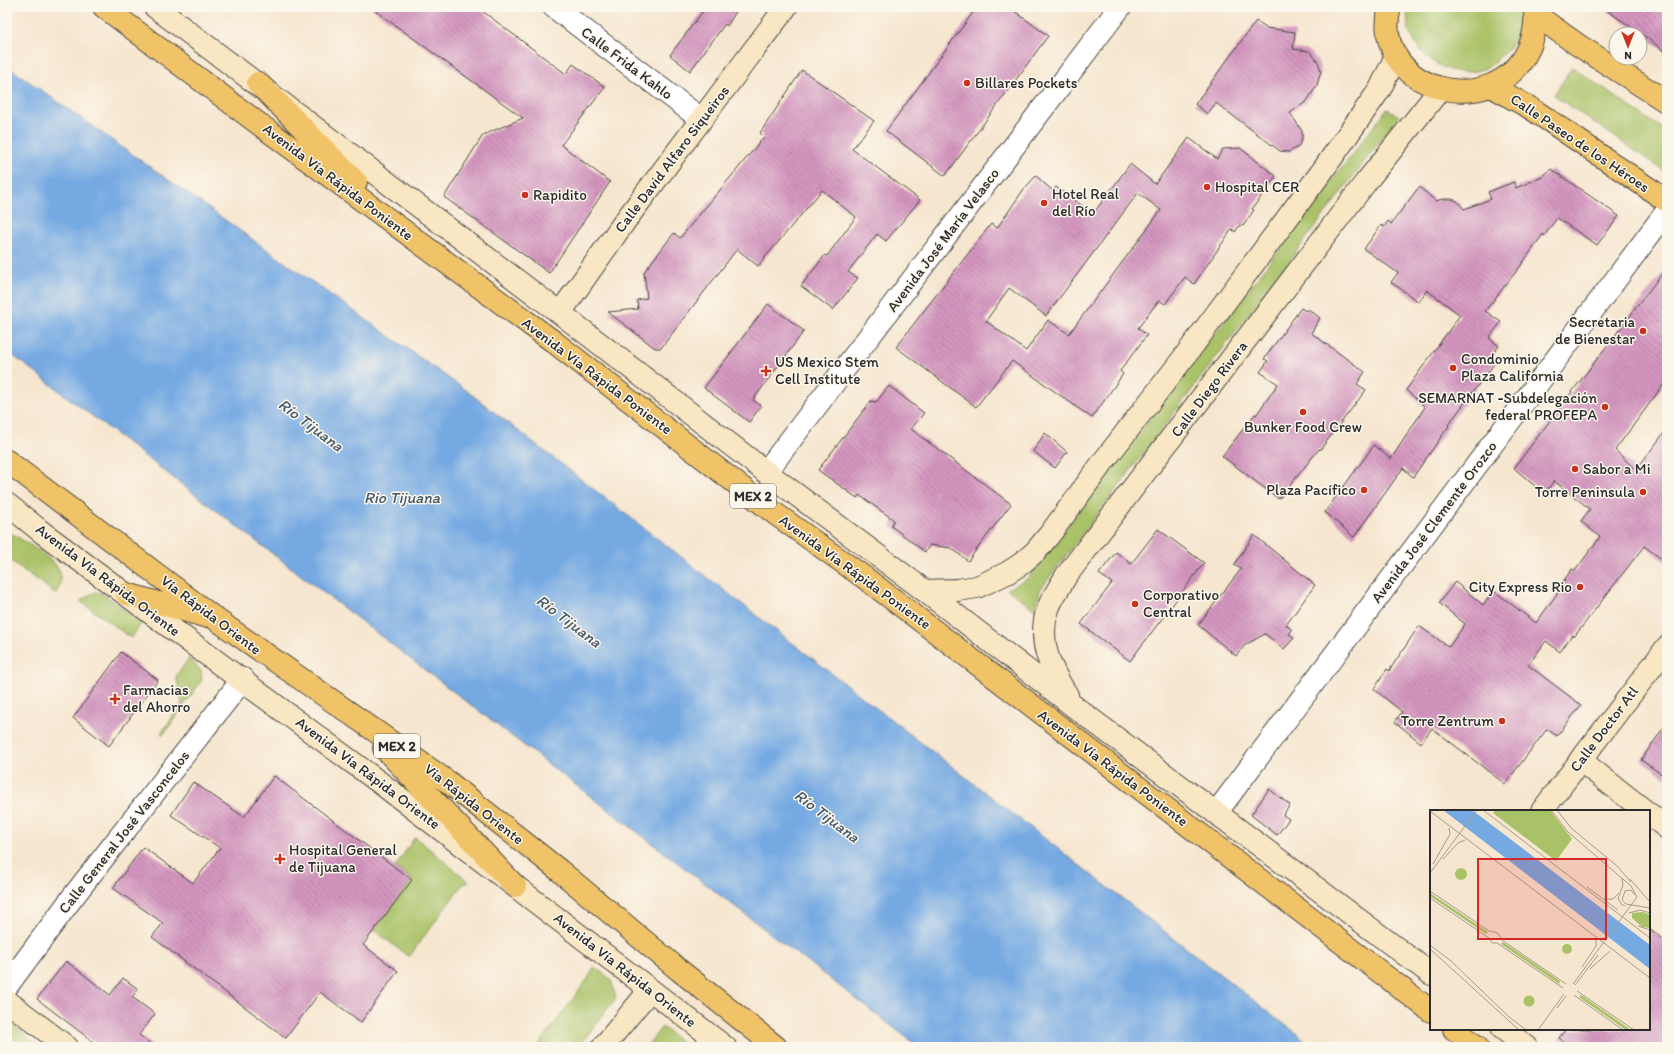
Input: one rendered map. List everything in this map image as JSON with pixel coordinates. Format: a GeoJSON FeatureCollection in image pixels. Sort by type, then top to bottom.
{"type":"FeatureCollection","features":[{"type":"Feature","properties":{"kind":"main road","name":"Avenida Vía Rápida Poniente"},"geometry":{"type":"LineString","coordinates":[[104,7],[554,342],[777,515],[884,592],[1430,1010]]}},
{"type":"Feature","properties":{"kind":"main road","name":"Avenida Vía Rápida Poniente"},"geometry":{"type":"LineString","coordinates":[[155,7],[258,83],[766,472],[925,591],[1076,708],[1216,813],[1428,967]]}},
{"type":"Feature","properties":{"kind":"main road","name":"Calle David Alfaro Siqueiros"},"geometry":{"type":"LineString","coordinates":[[560,313],[626,220],[786,7]]}},
{"type":"Feature","properties":{"kind":"main road"},"geometry":{"type":"LineString","coordinates":[[1385,10],[1387,29],[1396,56],[1407,69],[1423,81],[1441,88],[1457,91],[1477,90],[1491,86],[1509,75],[1524,60],[1532,42],[1535,11]]}},
{"type":"Feature","properties":{"kind":"main road"},"geometry":{"type":"LineString","coordinates":[[1535,11],[1578,45],[1667,102]]}},
{"type":"Feature","properties":{"kind":"main road"},"geometry":{"type":"LineString","coordinates":[[925,591],[958,590],[977,587],[1007,573],[1021,564],[1036,551],[1324,170],[1380,89],[1396,56]]}},
{"type":"Feature","properties":{"kind":"main road"},"geometry":{"type":"LineString","coordinates":[[258,83],[408,234]]}},
{"type":"Feature","properties":{"kind":"main road","name":"Calle Paseo de los Héroes"},"geometry":{"type":"LineString","coordinates":[[1491,86],[1532,109],[1667,201]]}},
{"type":"Feature","properties":{"kind":"main road","name":"Calle Diego Rivera"},"geometry":{"type":"LineString","coordinates":[[1076,708],[1057,679],[1047,657],[1043,640],[1044,625],[1048,608],[1066,576],[1171,440],[1269,308],[1441,88]]}},
{"type":"Feature","properties":{"kind":"main road","name":"Vía Rápida Oriente"},"geometry":{"type":"LineString","coordinates":[[7,461],[217,620],[448,782],[560,870],[679,970],[776,1047]]}},
{"type":"Feature","properties":{"kind":"main road","name":"Avenida Vía Rápida Oriente"},"geometry":{"type":"LineString","coordinates":[[7,504],[43,533],[243,679],[725,1047]]}},
{"type":"Feature","properties":{"kind":"main road"},"geometry":{"type":"LineString","coordinates":[[7,522],[43,533]]}},
{"type":"Feature","properties":{"kind":"main road"},"geometry":{"type":"LineString","coordinates":[[127,594],[217,620]]}},
{"type":"Feature","properties":{"kind":"main road","name":"Calle Doctor Atl"},"geometry":{"type":"LineString","coordinates":[[1543,810],[1667,647]]}},
{"type":"Feature","properties":{"kind":"main road"},"geometry":{"type":"LineString","coordinates":[[353,715],[515,886]]}},
{"type":"Feature","properties":{"kind":"main road"},"geometry":{"type":"LineString","coordinates":[[1580,760],[1644,810]]}},
{"type":"Feature","properties":{"kind":"main road"},"geometry":{"type":"LineString","coordinates":[[1650,815],[1667,828]]}},
{"type":"Feature","properties":{"kind":"main road"},"geometry":{"type":"LineString","coordinates":[[603,1047],[650,990]]}},
{"type":"Feature","properties":{"kind":"main road"},"geometry":{"type":"LineString","coordinates":[[7,1001],[67,1047]]}},
{"type":"Feature","properties":{"kind":"main road"},"geometry":{"type":"LineString","coordinates":[[1455,1030],[1477,1047]]}},
{"type":"Feature","properties":{"kind":"main road"},"geometry":{"type":"LineString","coordinates":[[1504,1030],[1527,1047]]}},
{"type":"Feature","properties":{"kind":"street","name":"Calle Frida Kahlo"},"geometry":{"type":"LineString","coordinates":[[554,7],[701,119]]}},
{"type":"Feature","properties":{"kind":"street","name":"Avenida José María Velasco"},"geometry":{"type":"LineString","coordinates":[[766,472],[1120,7]]}},
{"type":"Feature","properties":{"kind":"street","name":"Avenida José Clemente Orozco"},"geometry":{"type":"LineString","coordinates":[[1216,813],[1667,211]]}},
{"type":"Feature","properties":{"kind":"street","name":"Calle General José Vasconcelos"},"geometry":{"type":"LineString","coordinates":[[7,986],[72,898],[243,679]]}},
{"type":"Feature","properties":{"kind":"green space"},"geometry":{"type":"Polygon","coordinates":[[[1408,7],[1520,7],[1520,27],[1512,44],[1490,66],[1475,71],[1459,72],[1445,68],[1431,60],[1420,50],[1412,37],[1408,23],[1408,7]]]}},
{"type":"Feature","properties":{"kind":"green space"},"geometry":{"type":"Polygon","coordinates":[[[1572,67],[1667,132],[1667,173],[1554,95],[1572,67]]]}},
{"type":"Feature","properties":{"kind":"green space"},"geometry":{"type":"Polygon","coordinates":[[[1387,109],[1399,116],[1040,590],[1036,610],[1007,589],[1027,579],[1387,109]]]}},
{"type":"Feature","properties":{"kind":"green space"},"geometry":{"type":"Polygon","coordinates":[[[7,531],[36,549],[56,565],[61,579],[56,594],[7,558],[7,531]]]}},
{"type":"Feature","properties":{"kind":"green space"},"geometry":{"type":"Polygon","coordinates":[[[95,592],[102,593],[142,623],[131,638],[80,601],[95,592]]]}},
{"type":"Feature","properties":{"kind":"green space"},"geometry":{"type":"Polygon","coordinates":[[[189,658],[201,671],[202,680],[163,735],[161,733],[182,704],[176,676],[189,658]]]}},
{"type":"Feature","properties":{"kind":"green space"},"geometry":{"type":"Polygon","coordinates":[[[415,837],[469,882],[462,885],[409,957],[374,930],[412,880],[395,867],[415,837]]]}},
{"type":"Feature","properties":{"kind":"green space"},"geometry":{"type":"Polygon","coordinates":[[[594,967],[611,979],[616,998],[578,1047],[538,1046],[589,977],[594,967]]]}},
{"type":"Feature","properties":{"kind":"green space"},"geometry":{"type":"Polygon","coordinates":[[[7,1020],[40,1047],[7,1047],[7,1020]]]}},
{"type":"Feature","properties":{"kind":"green space"},"geometry":{"type":"Polygon","coordinates":[[[662,1027],[689,1047],[646,1047],[662,1027]]]}},
{"type":"Feature","properties":{"kind":"water","name":"Rio Tijuana"},"geometry":{"type":"Polygon","coordinates":[[[7,66],[467,391],[1314,1047],[919,1047],[7,351],[7,66]]]}},
{"type":"Feature","properties":{"kind":"building"},"geometry":{"type":"Polygon","coordinates":[[[370,7],[477,7],[566,74],[573,64],[605,87],[561,145],[610,182],[549,273],[444,197],[483,135],[523,118],[370,7]]]}},
{"type":"Feature","properties":{"kind":"building"},"geometry":{"type":"Polygon","coordinates":[[[706,7],[739,7],[727,26],[725,24],[690,71],[670,55],[706,7]]]}},
{"type":"Feature","properties":{"kind":"building","name":"Billares Pockets"},"geometry":{"type":"Polygon","coordinates":[[[977,7],[1009,7],[1048,36],[945,176],[886,131],[977,7]]]}},
{"type":"Feature","properties":{"kind":"building"},"geometry":{"type":"Polygon","coordinates":[[[1602,7],[1667,7],[1667,53],[1648,39],[1648,26],[1630,26],[1602,7]]]}},
{"type":"Feature","properties":{"kind":"building"},"geometry":{"type":"Polygon","coordinates":[[[1256,21],[1266,28],[1295,32],[1293,49],[1309,51],[1318,62],[1321,71],[1317,85],[1307,101],[1290,113],[1302,131],[1302,139],[1298,147],[1289,152],[1280,151],[1216,103],[1207,114],[1195,104],[1256,21]]]}},
{"type":"Feature","properties":{"kind":"building"},"geometry":{"type":"Polygon","coordinates":[[[802,70],[874,121],[852,149],[920,200],[886,241],[877,234],[848,272],[858,278],[833,310],[801,286],[825,255],[827,256],[856,217],[822,190],[758,266],[737,249],[661,348],[655,348],[608,312],[638,309],[637,300],[647,298],[644,272],[674,233],[680,238],[764,137],[760,133],[802,70]]]}},
{"type":"Feature","properties":{"kind":"building"},"geometry":{"type":"Polygon","coordinates":[[[1189,138],[1217,159],[1223,149],[1240,148],[1276,176],[1252,209],[1254,210],[1243,226],[1240,225],[1235,232],[1232,229],[1194,284],[1185,277],[1165,304],[1159,300],[1138,328],[1147,335],[1120,371],[1123,374],[1092,418],[1012,361],[976,407],[896,347],[991,224],[997,228],[1024,189],[1036,176],[1053,191],[1056,187],[1093,214],[1130,164],[1155,184],[1189,138]],[[1138,193],[1046,316],[1009,288],[986,321],[1026,351],[1048,320],[1069,334],[1161,210],[1138,193]]]}},
{"type":"Feature","properties":{"kind":"building"},"geometry":{"type":"Polygon","coordinates":[[[1551,169],[1619,216],[1597,245],[1557,218],[1544,236],[1543,234],[1519,268],[1485,311],[1501,322],[1489,338],[1499,346],[1488,360],[1494,364],[1448,425],[1449,426],[1413,477],[1403,468],[1354,537],[1325,512],[1374,445],[1391,459],[1425,407],[1406,390],[1460,315],[1427,290],[1419,302],[1391,282],[1398,273],[1364,249],[1381,225],[1384,227],[1388,221],[1391,224],[1419,187],[1436,201],[1442,199],[1452,199],[1457,201],[1464,209],[1491,199],[1488,192],[1514,182],[1516,188],[1542,177],[1551,169]]]}},
{"type":"Feature","properties":{"kind":"building"},"geometry":{"type":"Polygon","coordinates":[[[1667,267],[1667,380],[1615,450],[1636,470],[1667,429],[1667,563],[1644,546],[1574,637],[1572,635],[1560,652],[1546,641],[1528,665],[1581,705],[1557,736],[1547,729],[1505,784],[1432,728],[1421,743],[1395,722],[1402,712],[1374,689],[1387,669],[1389,671],[1419,626],[1449,647],[1465,624],[1439,603],[1455,582],[1483,605],[1494,591],[1536,623],[1562,587],[1560,586],[1572,569],[1575,571],[1600,537],[1581,521],[1590,509],[1554,481],[1544,494],[1514,468],[1667,267]]]}},
{"type":"Feature","properties":{"kind":"building"},"geometry":{"type":"Polygon","coordinates":[[[768,304],[804,331],[753,400],[761,406],[749,422],[704,388],[768,304]]]}},
{"type":"Feature","properties":{"kind":"building"},"geometry":{"type":"Polygon","coordinates":[[[1301,308],[1306,311],[1308,309],[1320,318],[1311,333],[1365,372],[1357,384],[1366,390],[1320,450],[1319,449],[1279,499],[1222,456],[1255,414],[1256,415],[1278,384],[1260,372],[1268,361],[1264,359],[1301,308]]]}},
{"type":"Feature","properties":{"kind":"building"},"geometry":{"type":"Polygon","coordinates":[[[889,386],[924,413],[911,429],[1011,504],[968,561],[951,548],[930,545],[925,552],[891,526],[894,520],[859,495],[857,498],[818,470],[871,401],[876,402],[889,386]]]}},
{"type":"Feature","properties":{"kind":"building"},"geometry":{"type":"Polygon","coordinates":[[[1045,433],[1067,452],[1055,468],[1033,451],[1045,433]]]}},
{"type":"Feature","properties":{"kind":"building","name":"Corporativo Central"},"geometry":{"type":"Polygon","coordinates":[[[1158,529],[1204,563],[1130,661],[1081,624],[1112,583],[1099,574],[1116,552],[1131,564],[1158,529]]]}},
{"type":"Feature","properties":{"kind":"building"},"geometry":{"type":"Polygon","coordinates":[[[1254,535],[1315,585],[1286,625],[1292,630],[1289,634],[1294,638],[1284,649],[1265,634],[1245,645],[1236,656],[1198,625],[1241,569],[1234,565],[1254,535]]]}},
{"type":"Feature","properties":{"kind":"building","name":"Farmacias del Ahorro"},"geometry":{"type":"Polygon","coordinates":[[[121,652],[158,680],[109,746],[73,718],[121,652]]]}},
{"type":"Feature","properties":{"kind":"building"},"geometry":{"type":"Polygon","coordinates":[[[1667,723],[1667,778],[1641,760],[1667,723]]]}},
{"type":"Feature","properties":{"kind":"building"},"geometry":{"type":"Polygon","coordinates":[[[274,776],[412,880],[363,945],[398,971],[361,1022],[320,992],[286,1038],[152,937],[163,923],[113,888],[143,847],[193,883],[220,848],[171,815],[193,782],[244,817],[274,776]]]}},
{"type":"Feature","properties":{"kind":"building"},"geometry":{"type":"Polygon","coordinates":[[[1269,789],[1290,805],[1283,815],[1289,819],[1277,835],[1251,815],[1269,789]]]}},
{"type":"Feature","properties":{"kind":"building"},"geometry":{"type":"Polygon","coordinates":[[[1650,929],[1667,942],[1667,1047],[1570,1047],[1559,1038],[1565,1030],[1650,1030],[1650,929]]]}},
{"type":"Feature","properties":{"kind":"building"},"geometry":{"type":"Polygon","coordinates":[[[66,961],[110,995],[123,978],[138,989],[132,997],[155,1014],[139,1035],[155,1047],[100,1047],[37,999],[66,961]]]}},
{"type":"Feature","properties":{"kind":"place","name":"Billares Pockets"},"geometry":{"type":"Point","coordinates":[967,83]}},
{"type":"Feature","properties":{"kind":"place","name":"Hospital CER"},"geometry":{"type":"Point","coordinates":[1207,187]}},
{"type":"Feature","properties":{"kind":"place","name":"Rapidito"},"geometry":{"type":"Point","coordinates":[525,195]}},
{"type":"Feature","properties":{"kind":"place","name":"Hotel Real del Río"},"geometry":{"type":"Point","coordinates":[1044,203]}},
{"type":"Feature","properties":{"kind":"place","name":"Secretaria de Bienestar"},"geometry":{"type":"Point","coordinates":[1643,331]}},
{"type":"Feature","properties":{"kind":"place","name":"Condominio Plaza California"},"geometry":{"type":"Point","coordinates":[1453,368]}},
{"type":"Feature","properties":{"kind":"place","name":"US Mexico Stem Cell Institute"},"geometry":{"type":"Point","coordinates":[766,371]}},
{"type":"Feature","properties":{"kind":"place","name":"SEMARNAT -Subdelegación federal PROFEPA"},"geometry":{"type":"Point","coordinates":[1605,407]}},
{"type":"Feature","properties":{"kind":"place","name":"Bunker Food Crew"},"geometry":{"type":"Point","coordinates":[1303,412]}},
{"type":"Feature","properties":{"kind":"place","name":"Sabor a Mi"},"geometry":{"type":"Point","coordinates":[1575,469]}},
{"type":"Feature","properties":{"kind":"place","name":"Plaza Pacífico"},"geometry":{"type":"Point","coordinates":[1364,490]}},
{"type":"Feature","properties":{"kind":"place","name":"Torre Peninsula"},"geometry":{"type":"Point","coordinates":[1643,492]}},
{"type":"Feature","properties":{"kind":"place","name":"City Express Rio"},"geometry":{"type":"Point","coordinates":[1580,587]}},
{"type":"Feature","properties":{"kind":"place","name":"Corporativo Central"},"geometry":{"type":"Point","coordinates":[1135,604]}},
{"type":"Feature","properties":{"kind":"place","name":"Farmacias del Ahorro"},"geometry":{"type":"Point","coordinates":[115,699]}},
{"type":"Feature","properties":{"kind":"place","name":"Torre Zentrum"},"geometry":{"type":"Point","coordinates":[1502,721]}},
{"type":"Feature","properties":{"kind":"place","name":"Hospital General de Tijuana"},"geometry":{"type":"Point","coordinates":[280,859]}},
{"type":"Feature","properties":{"kind":"water label","name":"Río Tijuana"},"geometry":{"type":"Point","coordinates":[311,425]}},
{"type":"Feature","properties":{"kind":"water label","name":"Río Tijuana"},"geometry":{"type":"Point","coordinates":[569,621]}},
{"type":"Feature","properties":{"kind":"water label","name":"Río Tijuana"},"geometry":{"type":"Point","coordinates":[827,816]}}]}
